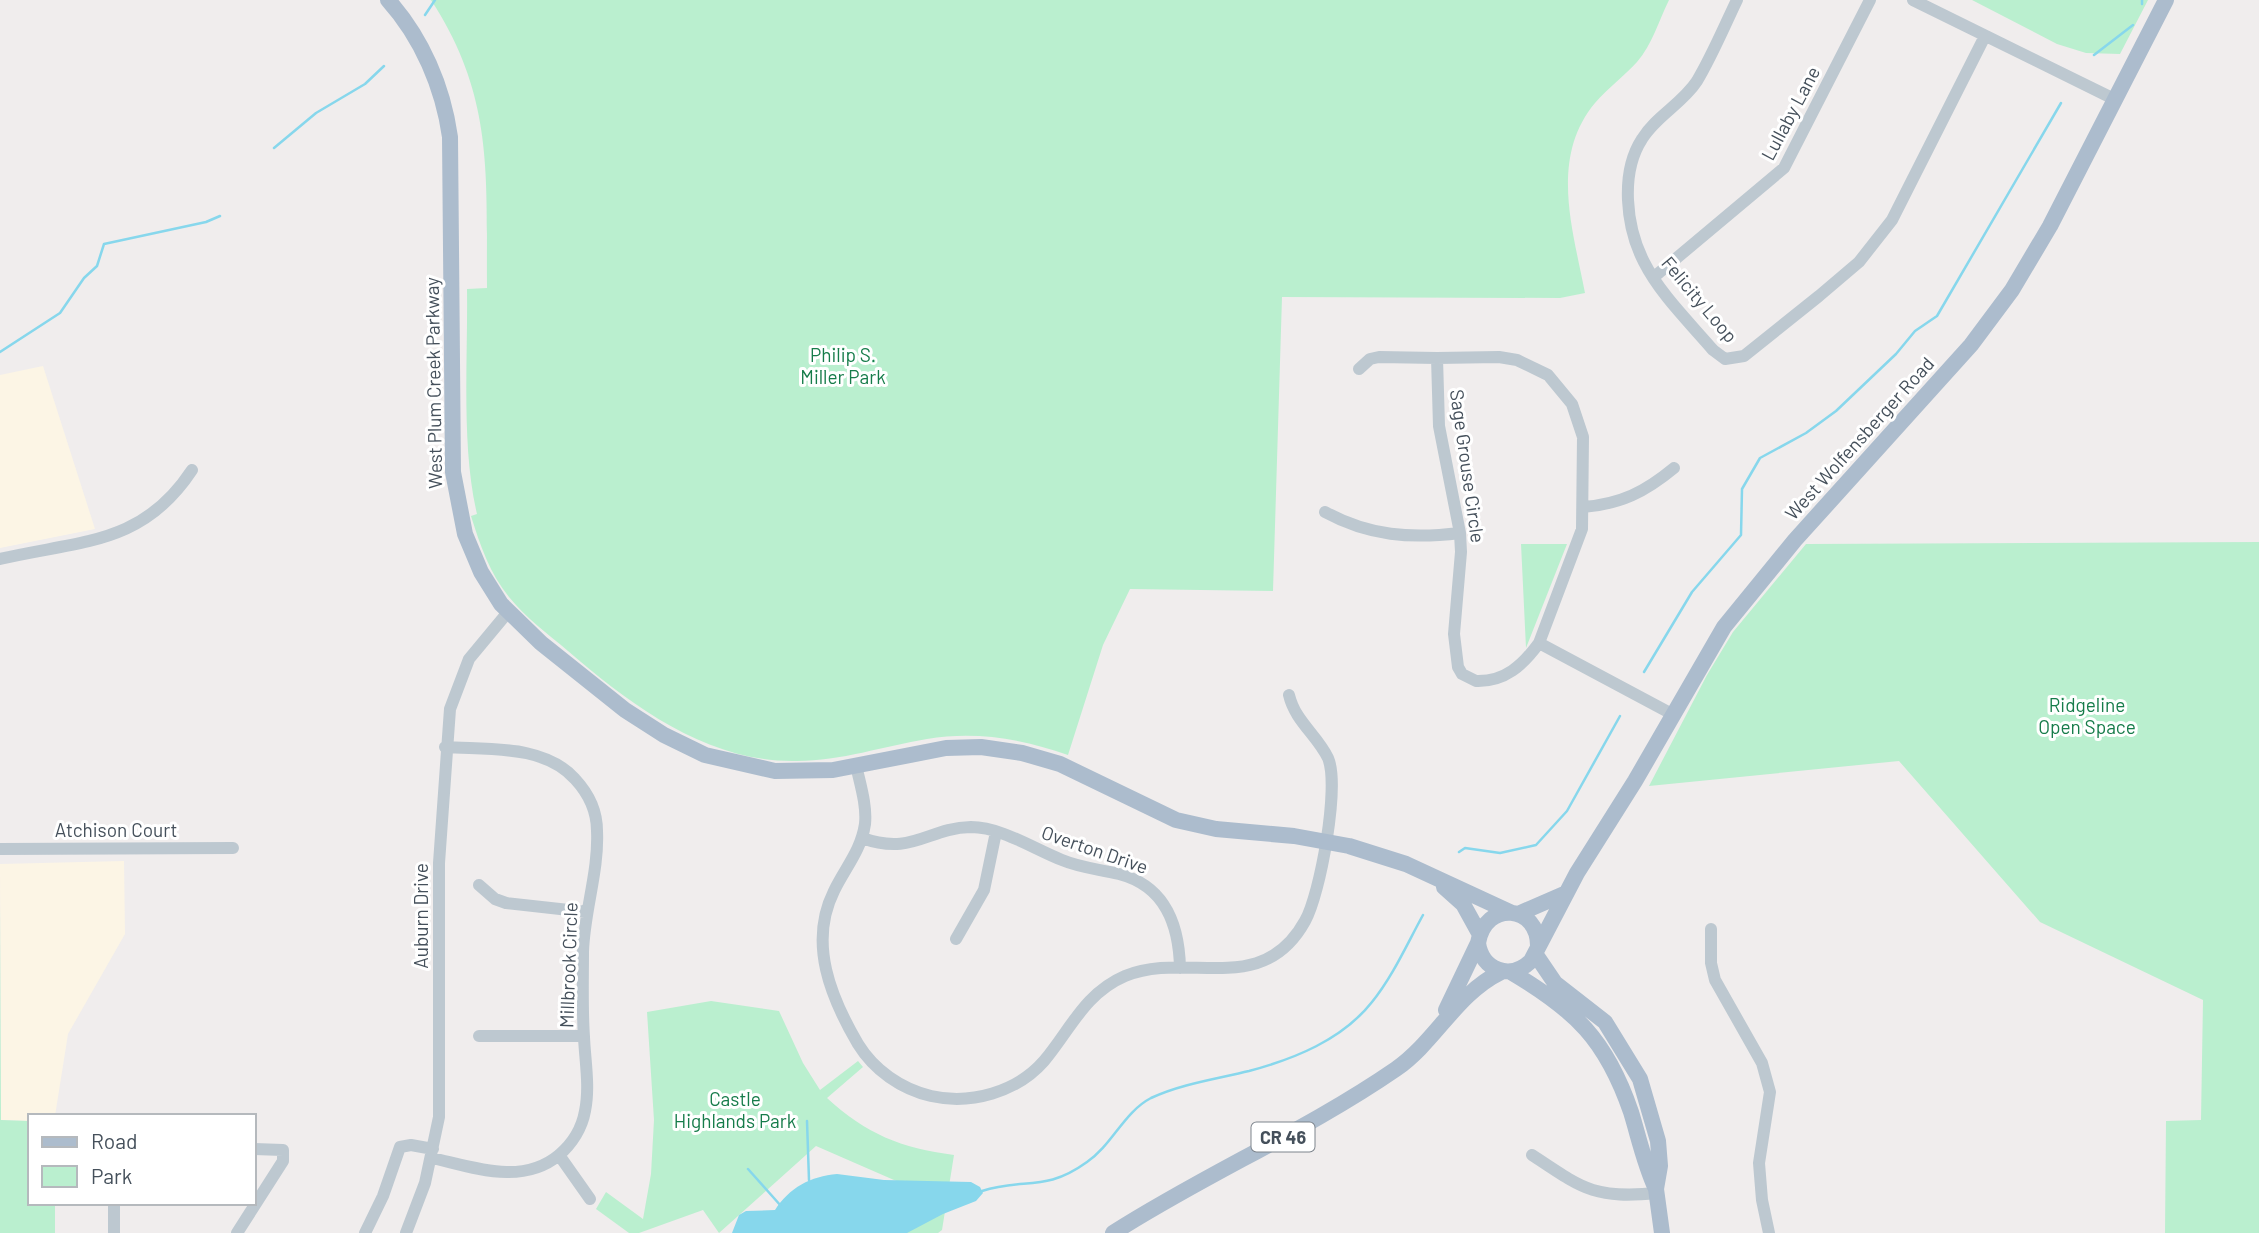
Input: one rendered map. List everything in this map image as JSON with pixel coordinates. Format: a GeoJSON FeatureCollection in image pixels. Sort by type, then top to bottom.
{"type":"FeatureCollection","features":[{"type":"Feature","properties":{"kind":"main road","name":"West Plum Creek Parkway"},"geometry":{"type":"LineString","coordinates":[[388,0],[426,58],[447,121],[452,170],[454,486],[472,555],[488,585],[508,612],[590,684],[625,710],[694,750],[727,763],[775,771],[814,772],[946,748],[1000,749],[1060,764],[1176,820],[1216,830],[1325,840],[1393,859],[1515,913]]}},
{"type":"Feature","properties":{"kind":"main road","name":"West Wolfensberger Road"},"geometry":{"type":"LineString","coordinates":[[1537,951],[1564,894],[1644,766],[1724,627],[1795,540],[1955,363],[1996,313],[2050,226],[2166,0]]}},
{"type":"Feature","properties":{"kind":"main road","name":"West Plum Creek Parkway"},"geometry":{"type":"LineString","coordinates":[[1429,874],[1463,904],[1479,938]]}},
{"type":"Feature","properties":{"kind":"main road"},"geometry":{"type":"LineString","coordinates":[[1440,1024],[1479,938],[1492,917],[1515,913],[1564,894]]}},
{"type":"Feature","properties":{"kind":"main road"},"geometry":{"type":"LineString","coordinates":[[1515,913],[1534,927],[1537,951],[1555,983],[1605,1023],[1632,1063],[1646,1094],[1656,1128],[1660,1166],[1656,1191]]}},
{"type":"Feature","properties":{"kind":"main road"},"geometry":{"type":"LineString","coordinates":[[1479,938],[1484,961],[1554,998],[1590,1032],[1618,1080],[1645,1166],[1656,1191],[1662,1233]]}},
{"type":"Feature","properties":{"kind":"main road"},"geometry":{"type":"LineString","coordinates":[[1440,1024],[1478,984],[1526,967],[1537,951]]}},
{"type":"Feature","properties":{"kind":"main road","name":"CR 46"},"geometry":{"type":"LineString","coordinates":[[1114,1233],[1372,1085],[1399,1067],[1426,1042],[1440,1024]]}},
{"type":"Feature","properties":{"kind":"street","name":"Felicity Loop"},"geometry":{"type":"LineString","coordinates":[[1737,0],[1697,80],[1685,97],[1647,130],[1631,162],[1628,194],[1640,255],[1654,277],[1718,356],[1732,360],[1744,356],[1859,262],[1876,242],[1892,220],[1985,36]]}},
{"type":"Feature","properties":{"kind":"street","name":"Lullaby Lane"},"geometry":{"type":"LineString","coordinates":[[1654,277],[1759,192],[1784,168],[1870,0]]}},
{"type":"Feature","properties":{"kind":"street"},"geometry":{"type":"LineString","coordinates":[[1913,0],[2114,99]]}},
{"type":"Feature","properties":{"kind":"street"},"geometry":{"type":"LineString","coordinates":[[1359,369],[1370,359],[1379,357],[1437,358]]}},
{"type":"Feature","properties":{"kind":"street","name":"Sage Grouse Circle"},"geometry":{"type":"LineString","coordinates":[[1437,358],[1508,358],[1532,366],[1548,375],[1572,404],[1580,421],[1583,507],[1578,542],[1539,643],[1519,667],[1497,679],[1475,681],[1462,674],[1456,657],[1454,634],[1461,552],[1460,533],[1439,426],[1437,358]]}},
{"type":"Feature","properties":{"kind":"street"},"geometry":{"type":"LineString","coordinates":[[1583,507],[1629,499],[1674,468]]}},
{"type":"Feature","properties":{"kind":"street"},"geometry":{"type":"LineString","coordinates":[[0,559],[106,537],[140,524],[169,501],[192,470]]}},
{"type":"Feature","properties":{"kind":"street"},"geometry":{"type":"LineString","coordinates":[[1325,512],[1342,522],[1383,534],[1405,537],[1460,533]]}},
{"type":"Feature","properties":{"kind":"street","name":"Auburn Drive"},"geometry":{"type":"LineString","coordinates":[[406,1233],[432,1154],[440,1099],[439,863],[445,747],[450,709],[460,677],[475,650],[508,612]]}},
{"type":"Feature","properties":{"kind":"street"},"geometry":{"type":"LineString","coordinates":[[1539,643],[1672,714]]}},
{"type":"Feature","properties":{"kind":"street"},"geometry":{"type":"LineString","coordinates":[[856,765],[866,816],[857,853],[828,906],[822,935],[824,963],[830,983],[865,1054],[891,1078],[911,1089],[947,1098],[969,1098],[1015,1084],[1044,1060],[1075,1016],[1102,990],[1135,973],[1180,968],[1217,971],[1245,968],[1269,957],[1289,942],[1305,922],[1314,900],[1332,797],[1330,764],[1322,747],[1298,717],[1289,695]]}},
{"type":"Feature","properties":{"kind":"street","name":"Millbrook Circle"},"geometry":{"type":"LineString","coordinates":[[445,747],[539,756],[557,764],[575,778],[588,797],[597,831],[583,952],[586,1109],[574,1138],[559,1155]]}},
{"type":"Feature","properties":{"kind":"street","name":"Overton Drive"},"geometry":{"type":"LineString","coordinates":[[862,838],[900,845],[955,829],[975,827],[996,832],[1082,867],[1134,879],[1153,891],[1175,923],[1180,968]]}},
{"type":"Feature","properties":{"kind":"street"},"geometry":{"type":"LineString","coordinates":[[956,939],[984,890],[996,832]]}},
{"type":"Feature","properties":{"kind":"street","name":"Atchison Court"},"geometry":{"type":"LineString","coordinates":[[0,849],[233,848]]}},
{"type":"Feature","properties":{"kind":"street"},"geometry":{"type":"LineString","coordinates":[[479,885],[495,899],[506,903],[587,912]]}},
{"type":"Feature","properties":{"kind":"street"},"geometry":{"type":"LineString","coordinates":[[1711,929],[1714,980],[1759,1056],[1770,1092],[1759,1163],[1762,1200],[1769,1233]]}},
{"type":"Feature","properties":{"kind":"street"},"geometry":{"type":"LineString","coordinates":[[479,1036],[583,1036]]}},
{"type":"Feature","properties":{"kind":"street"},"geometry":{"type":"LineString","coordinates":[[365,1233],[383,1196],[400,1147],[411,1145],[432,1154],[503,1173],[538,1167],[559,1155],[590,1199]]}},
{"type":"Feature","properties":{"kind":"street"},"geometry":{"type":"LineString","coordinates":[[237,1233],[280,1170],[283,1150],[256,1149]]}},
{"type":"Feature","properties":{"kind":"street"},"geometry":{"type":"LineString","coordinates":[[1532,1155],[1573,1184],[1595,1193],[1620,1196],[1656,1191]]}},
{"type":"Feature","properties":{"kind":"street"},"geometry":{"type":"LineString","coordinates":[[114,1205],[114,1233]]}},
{"type":"Feature","properties":{"kind":"shaded area"},"geometry":{"type":"Polygon","coordinates":[[[43,366],[95,529],[0,548],[0,375],[43,366]]]}},
{"type":"Feature","properties":{"kind":"shaded area"},"geometry":{"type":"Polygon","coordinates":[[[124,861],[125,934],[68,1034],[55,1114],[28,1114],[28,1121],[1,1120],[0,864],[124,861]]]}},
{"type":"Feature","properties":{"kind":"green space","name":"Philip S. Miller Park"},"geometry":{"type":"Polygon","coordinates":[[[431,0],[1669,0],[1642,55],[1595,103],[1581,124],[1572,147],[1568,195],[1585,293],[1560,298],[1282,297],[1273,591],[1130,589],[1103,645],[1068,755],[1017,741],[963,736],[927,739],[830,759],[797,761],[764,759],[702,742],[645,711],[529,618],[502,588],[491,569],[471,516],[477,514],[469,460],[466,403],[467,289],[487,288],[483,139],[467,71],[452,36],[431,0]]]}},
{"type":"Feature","properties":{"kind":"green space"},"geometry":{"type":"Polygon","coordinates":[[[1972,0],[2148,0],[2120,54],[2086,53],[2057,44],[1972,0]]]}},
{"type":"Feature","properties":{"kind":"green space","name":"Ridgeline Open Space"},"geometry":{"type":"Polygon","coordinates":[[[2259,542],[2259,1233],[2165,1233],[2166,1121],[2201,1120],[2203,1000],[2040,922],[1899,761],[1649,786],[1707,675],[1733,632],[1806,544],[2259,542]]]}},
{"type":"Feature","properties":{"kind":"green space"},"geometry":{"type":"Polygon","coordinates":[[[1521,544],[1567,544],[1526,648],[1521,544]]]}},
{"type":"Feature","properties":{"kind":"green space"},"geometry":{"type":"Polygon","coordinates":[[[0,904],[1,1120],[28,1121],[28,1205],[55,1205],[55,1233],[0,1233],[0,904]]]}},
{"type":"Feature","properties":{"kind":"green space","name":"Castle Highlands Park"},"geometry":{"type":"Polygon","coordinates":[[[711,1001],[779,1011],[803,1063],[820,1090],[858,1061],[863,1067],[827,1098],[856,1121],[885,1137],[917,1148],[954,1155],[942,1230],[938,1233],[902,1233],[910,1187],[816,1146],[719,1233],[703,1210],[639,1233],[629,1233],[596,1209],[606,1192],[643,1219],[651,1174],[654,1120],[647,1012],[711,1001]]]}},
{"type":"Feature","properties":{"kind":"water"},"geometry":{"type":"Polygon","coordinates":[[[837,1174],[884,1180],[971,1182],[980,1187],[983,1193],[976,1201],[907,1233],[732,1233],[739,1215],[746,1211],[775,1210],[787,1195],[801,1184],[818,1177],[837,1174]]]}},
{"type":"Feature","properties":{"kind":"waterway"},"geometry":{"type":"LineString","coordinates":[[425,15],[435,0]]}},
{"type":"Feature","properties":{"kind":"waterway"},"geometry":{"type":"LineString","coordinates":[[2094,55],[2133,25]]}},
{"type":"Feature","properties":{"kind":"waterway"},"geometry":{"type":"LineString","coordinates":[[274,148],[316,113],[365,84],[384,66]]}},
{"type":"Feature","properties":{"kind":"waterway"},"geometry":{"type":"LineString","coordinates":[[1644,672],[1692,592],[1741,535],[1742,489],[1760,458],[1806,433],[1836,411],[1896,354],[1915,331],[1937,316],[2061,103]]}},
{"type":"Feature","properties":{"kind":"waterway"},"geometry":{"type":"LineString","coordinates":[[0,352],[60,313],[84,278],[97,266],[104,244],[206,222],[220,216]]}},
{"type":"Feature","properties":{"kind":"waterway"},"geometry":{"type":"LineString","coordinates":[[1459,852],[1465,848],[1500,853],[1536,845],[1567,811],[1620,716]]}},
{"type":"Feature","properties":{"kind":"waterway"},"geometry":{"type":"LineString","coordinates":[[982,1191],[1046,1181],[1072,1172],[1096,1155],[1133,1112],[1151,1098],[1186,1085],[1249,1071],[1283,1060],[1332,1037],[1360,1015],[1380,992],[1423,915]]}},
{"type":"Feature","properties":{"kind":"waterway"},"geometry":{"type":"LineString","coordinates":[[807,1121],[809,1180]]}},
{"type":"Feature","properties":{"kind":"waterway"},"geometry":{"type":"LineString","coordinates":[[748,1169],[781,1206]]}}]}
